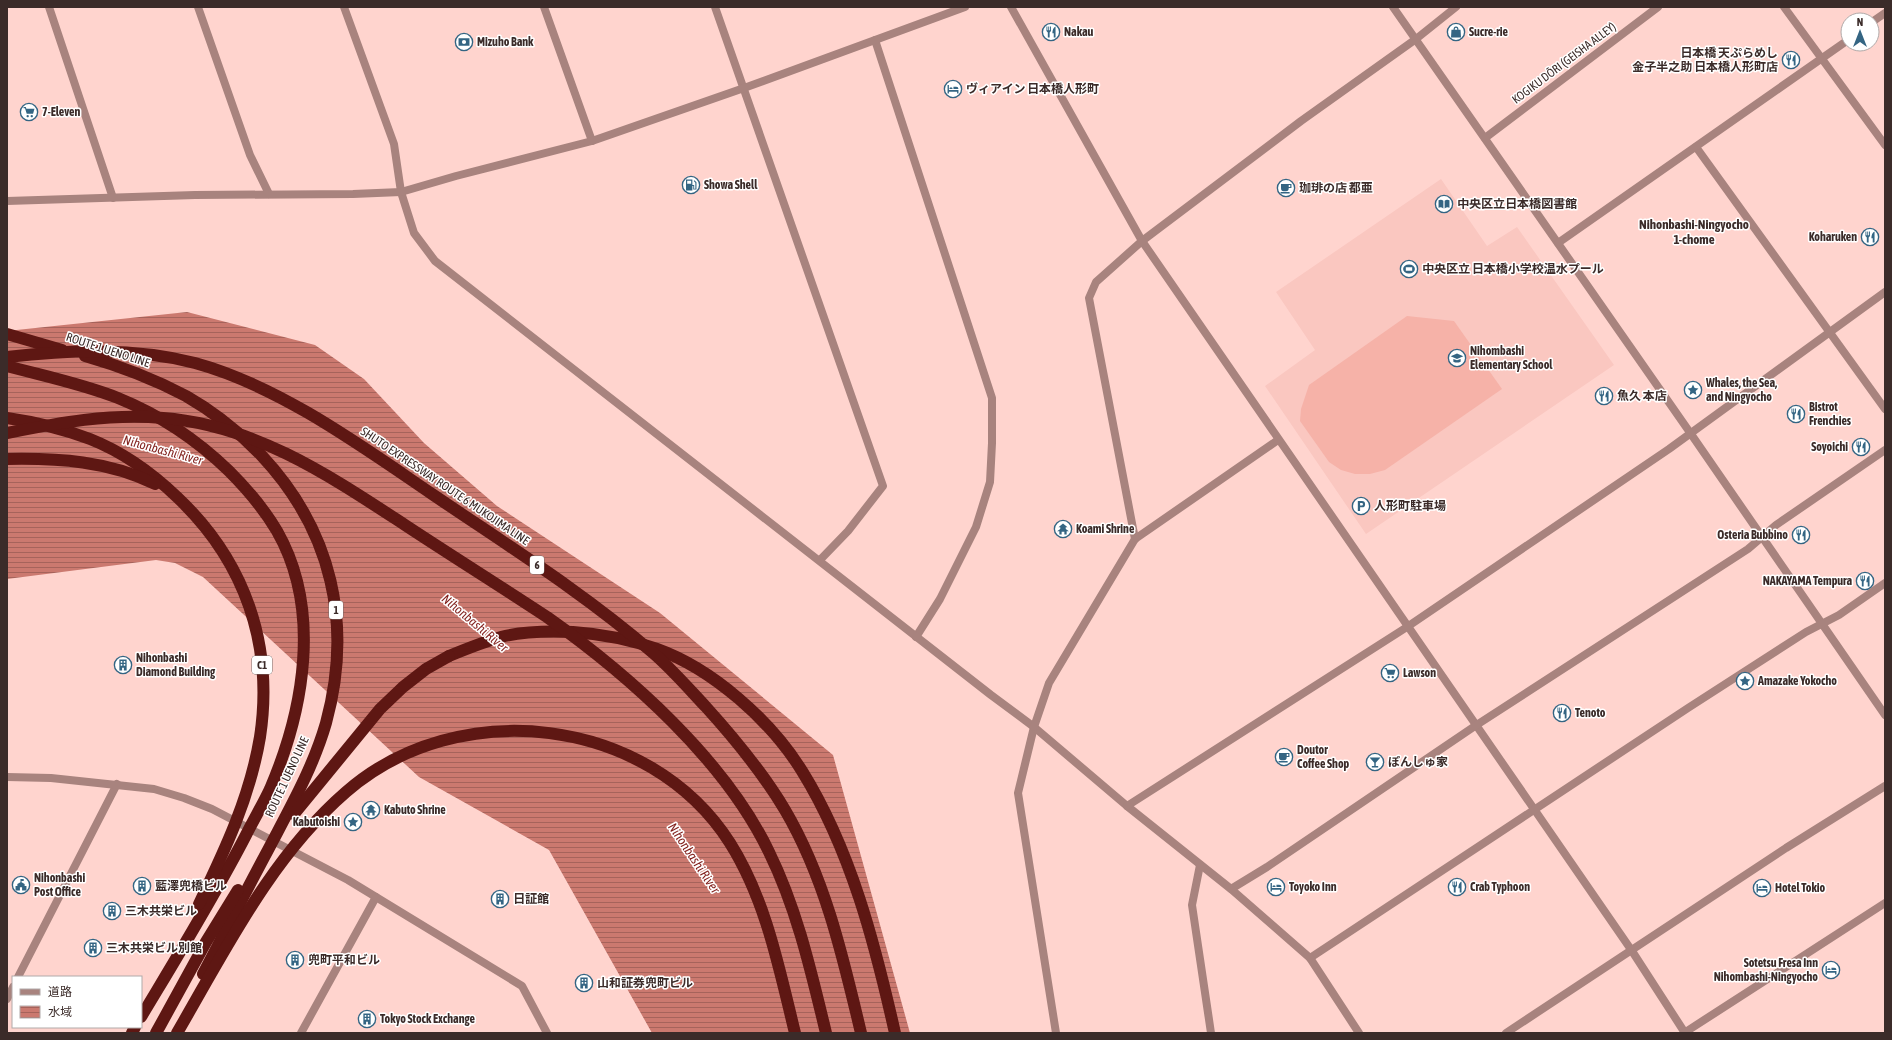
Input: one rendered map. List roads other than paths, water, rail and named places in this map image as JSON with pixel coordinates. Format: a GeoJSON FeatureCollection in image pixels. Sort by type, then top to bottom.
{"type":"FeatureCollection","features":[{"type":"Feature","properties":{"kind":"highway","name":"ROUTE 1 UENO LINE"},"geometry":{"type":"LineString","coordinates":[[7,334],[118,366],[153,380],[187,397],[235,431],[271,466],[296,499],[318,540],[332,582],[337,621],[336,666],[333,694],[316,753],[299,792],[172,1033]]}},
{"type":"Feature","properties":{"kind":"highway","name":"SHUTO EXPRESSWAY ROUTE 6 MUKOJIMA LINE"},"geometry":{"type":"LineString","coordinates":[[7,357],[93,352],[152,355],[196,364],[246,382],[318,419],[357,444],[574,590],[612,619],[655,654],[720,722],[749,757],[786,810],[814,870],[830,915],[861,1033]]}},
{"type":"Feature","properties":{"kind":"highway","name":"ROUTE 1 UENO LINE"},"geometry":{"type":"LineString","coordinates":[[7,366],[87,387],[119,399],[171,424],[196,442],[243,485],[268,517],[286,551],[298,588],[303,623],[303,663],[295,713],[283,755],[269,790],[229,867],[142,1015]]}},
{"type":"Feature","properties":{"kind":"highway"},"geometry":{"type":"LineString","coordinates":[[7,433],[84,420],[145,416],[208,424],[259,441],[286,453],[339,482],[580,640],[620,672],[692,743],[720,776],[756,826],[783,882],[797,922],[826,1033]]}},
{"type":"Feature","properties":{"kind":"highway","name":"C1"},"geometry":{"type":"LineString","coordinates":[[7,418],[64,431],[91,440],[130,460],[165,486],[202,523],[230,562],[246,595],[257,632],[263,672],[262,715],[260,736],[249,786],[228,846],[142,1021]]}},
{"type":"Feature","properties":{"kind":"highway","name":"C1"},"geometry":{"type":"LineString","coordinates":[[7,459],[55,459],[100,465],[132,473],[164,488],[196,512],[223,540],[246,576],[259,610],[268,652],[271,693],[268,738],[263,764],[243,821],[142,1010]]}},
{"type":"Feature","properties":{"kind":"highway"},"geometry":{"type":"LineString","coordinates":[[156,1033],[206,942],[248,876],[308,794],[380,709],[403,687],[426,669],[456,653],[502,637],[531,632],[562,631],[610,636],[630,640],[659,650],[686,662],[718,683],[751,709],[778,739],[802,770],[822,806],[837,840],[860,900],[885,990],[895,1033]]}},
{"type":"Feature","properties":{"kind":"highway"},"geometry":{"type":"LineString","coordinates":[[177,1033],[258,894],[316,820],[346,791],[378,767],[412,750],[456,737],[484,732],[520,730],[557,734],[593,742],[629,755],[661,772],[686,791],[709,815],[730,843],[748,876],[762,911],[776,954],[795,1033]]}},
{"type":"Feature","properties":{"kind":"street"},"geometry":{"type":"LineString","coordinates":[[49,7],[113,198]]}},
{"type":"Feature","properties":{"kind":"street"},"geometry":{"type":"LineString","coordinates":[[198,7],[250,155],[269,194]]}},
{"type":"Feature","properties":{"kind":"street"},"geometry":{"type":"LineString","coordinates":[[344,7],[394,144],[401,192],[414,233],[435,261],[820,560],[916,637],[1034,726],[1127,806],[1231,889],[1310,958],[1359,1033]]}},
{"type":"Feature","properties":{"kind":"street"},"geometry":{"type":"LineString","coordinates":[[544,7],[592,141]]}},
{"type":"Feature","properties":{"kind":"street"},"geometry":{"type":"LineString","coordinates":[[715,7],[883,486],[848,532],[820,560]]}},
{"type":"Feature","properties":{"kind":"street"},"geometry":{"type":"LineString","coordinates":[[7,201],[401,192],[456,176],[592,141],[744,88],[965,7]]}},
{"type":"Feature","properties":{"kind":"street"},"geometry":{"type":"LineString","coordinates":[[1011,7],[1142,241],[1475,726],[1632,951],[1685,1033],[1885,903]]}},
{"type":"Feature","properties":{"kind":"street"},"geometry":{"type":"LineString","coordinates":[[1393,7],[1763,537],[1885,715]]}},
{"type":"Feature","properties":{"kind":"street"},"geometry":{"type":"LineString","coordinates":[[1135,539],[1089,298],[1096,282],[1142,241],[1301,121],[1416,39],[1456,7]]}},
{"type":"Feature","properties":{"kind":"street","name":"KOGIKU DŌRI (GEISHA ALLEY)"},"geometry":{"type":"LineString","coordinates":[[1485,138],[1658,7]]}},
{"type":"Feature","properties":{"kind":"street"},"geometry":{"type":"LineString","coordinates":[[1784,7],[1885,145]]}},
{"type":"Feature","properties":{"kind":"street"},"geometry":{"type":"LineString","coordinates":[[876,40],[992,398],[990,482],[976,528],[940,600],[916,637]]}},
{"type":"Feature","properties":{"kind":"street"},"geometry":{"type":"LineString","coordinates":[[1558,243],[1840,46]]}},
{"type":"Feature","properties":{"kind":"street"},"geometry":{"type":"LineString","coordinates":[[1696,147],[1885,409]]}},
{"type":"Feature","properties":{"kind":"street"},"geometry":{"type":"LineString","coordinates":[[1127,806],[1407,627],[1691,434],[1885,292]]}},
{"type":"Feature","properties":{"kind":"street"},"geometry":{"type":"LineString","coordinates":[[1056,1033],[1018,793],[1034,726],[1049,683],[1135,539],[1278,440]]}},
{"type":"Feature","properties":{"kind":"street"},"geometry":{"type":"LineString","coordinates":[[1231,889],[1267,867],[1475,726],[1748,549],[1776,525],[1885,450]]}},
{"type":"Feature","properties":{"kind":"street"},"geometry":{"type":"LineString","coordinates":[[1310,958],[1688,708],[1806,632],[1839,615],[1885,583]]}},
{"type":"Feature","properties":{"kind":"street"},"geometry":{"type":"LineString","coordinates":[[7,777],[51,778],[154,789],[184,798],[212,809],[348,880],[522,986],[547,1033]]}},
{"type":"Feature","properties":{"kind":"street"},"geometry":{"type":"LineString","coordinates":[[19,976],[117,784]]}},
{"type":"Feature","properties":{"kind":"street"},"geometry":{"type":"LineString","coordinates":[[1506,1033],[1786,848],[1885,786]]}},
{"type":"Feature","properties":{"kind":"street"},"geometry":{"type":"LineString","coordinates":[[1200,865],[1192,905],[1211,1033]]}},
{"type":"Feature","properties":{"kind":"street"},"geometry":{"type":"LineString","coordinates":[[301,1033],[376,897]]}},
{"type":"Feature","properties":{"kind":"street"},"geometry":{"type":"LineString","coordinates":[[7,999],[12,990]]}},
{"type":"Feature","properties":{"kind":"water","name":"Nihonbashi River"},"geometry":{"type":"Polygon","coordinates":[[[187,312],[315,345],[364,379],[424,443],[497,506],[660,613],[833,755],[910,1033],[652,1033],[549,850],[419,777],[203,577],[175,563],[156,560],[7,579],[7,331],[187,312]]]}},
{"type":"Feature","properties":{"kind":"place","name":"Nakau"},"geometry":{"type":"Point","coordinates":[1051,32]}},
{"type":"Feature","properties":{"kind":"place","name":"Sucre-rie"},"geometry":{"type":"Point","coordinates":[1456,32]}},
{"type":"Feature","properties":{"kind":"place","name":"Mizuho Bank"},"geometry":{"type":"Point","coordinates":[464,42]}},
{"type":"Feature","properties":{"kind":"place","name":"日本橋 天ぷらめし 金子半之助 日本橋人形町店"},"geometry":{"type":"Point","coordinates":[1791,60]}},
{"type":"Feature","properties":{"kind":"place","name":"ヴィアイン 日本橋人形町"},"geometry":{"type":"Point","coordinates":[953,89]}},
{"type":"Feature","properties":{"kind":"place","name":"7-Eleven"},"geometry":{"type":"Point","coordinates":[29,112]}},
{"type":"Feature","properties":{"kind":"place","name":"Showa Shell"},"geometry":{"type":"Point","coordinates":[691,185]}},
{"type":"Feature","properties":{"kind":"place","name":"珈琲の店 都亜"},"geometry":{"type":"Point","coordinates":[1286,188]}},
{"type":"Feature","properties":{"kind":"place","name":"中央区立日本橋図書館"},"geometry":{"type":"Point","coordinates":[1444,204]}},
{"type":"Feature","properties":{"kind":"place","name":"Koharuken"},"geometry":{"type":"Point","coordinates":[1870,237]}},
{"type":"Feature","properties":{"kind":"place","name":"中央区立 日本橋小学校温水プール"},"geometry":{"type":"Point","coordinates":[1409,269]}},
{"type":"Feature","properties":{"kind":"place","name":"Nihombashi Elementary School"},"geometry":{"type":"Point","coordinates":[1457,358]}},
{"type":"Feature","properties":{"kind":"place","name":"Whales, the Sea, and Ningyocho"},"geometry":{"type":"Point","coordinates":[1693,390]}},
{"type":"Feature","properties":{"kind":"place","name":"魚久 本店"},"geometry":{"type":"Point","coordinates":[1604,396]}},
{"type":"Feature","properties":{"kind":"place","name":"Bistrot Frenchies"},"geometry":{"type":"Point","coordinates":[1796,414]}},
{"type":"Feature","properties":{"kind":"place","name":"Soyoichi"},"geometry":{"type":"Point","coordinates":[1861,447]}},
{"type":"Feature","properties":{"kind":"place","name":"人形町駐車場"},"geometry":{"type":"Point","coordinates":[1361,506]}},
{"type":"Feature","properties":{"kind":"place","name":"Koami Shrine"},"geometry":{"type":"Point","coordinates":[1063,529]}},
{"type":"Feature","properties":{"kind":"place","name":"Osteria Bubbino"},"geometry":{"type":"Point","coordinates":[1801,535]}},
{"type":"Feature","properties":{"kind":"place","name":"NAKAYAMA Tempura"},"geometry":{"type":"Point","coordinates":[1865,581]}},
{"type":"Feature","properties":{"kind":"place","name":"Nihonbashi Diamond Building"},"geometry":{"type":"Point","coordinates":[123,665]}},
{"type":"Feature","properties":{"kind":"place","name":"Lawson"},"geometry":{"type":"Point","coordinates":[1390,673]}},
{"type":"Feature","properties":{"kind":"place","name":"Amazake Yokocho"},"geometry":{"type":"Point","coordinates":[1745,681]}},
{"type":"Feature","properties":{"kind":"place","name":"Tenoto"},"geometry":{"type":"Point","coordinates":[1562,713]}},
{"type":"Feature","properties":{"kind":"place","name":"Doutor Coffee Shop"},"geometry":{"type":"Point","coordinates":[1284,757]}},
{"type":"Feature","properties":{"kind":"place","name":"ぽんしゅ家"},"geometry":{"type":"Point","coordinates":[1375,762]}},
{"type":"Feature","properties":{"kind":"place","name":"Kabuto Shrine"},"geometry":{"type":"Point","coordinates":[371,810]}},
{"type":"Feature","properties":{"kind":"place","name":"Kabutoishi"},"geometry":{"type":"Point","coordinates":[353,822]}},
{"type":"Feature","properties":{"kind":"place","name":"Nihonbashi Post Office"},"geometry":{"type":"Point","coordinates":[21,885]}},
{"type":"Feature","properties":{"kind":"place","name":"藍澤兜橋ビル"},"geometry":{"type":"Point","coordinates":[142,886]}},
{"type":"Feature","properties":{"kind":"place","name":"Toyoko Inn"},"geometry":{"type":"Point","coordinates":[1276,887]}},
{"type":"Feature","properties":{"kind":"place","name":"Crab Typhoon"},"geometry":{"type":"Point","coordinates":[1457,887]}},
{"type":"Feature","properties":{"kind":"place","name":"Hotel Tokio"},"geometry":{"type":"Point","coordinates":[1762,888]}},
{"type":"Feature","properties":{"kind":"place","name":"日証館"},"geometry":{"type":"Point","coordinates":[500,899]}},
{"type":"Feature","properties":{"kind":"place","name":"三木共栄ビル"},"geometry":{"type":"Point","coordinates":[112,911]}},
{"type":"Feature","properties":{"kind":"place","name":"三木共栄ビル別館"},"geometry":{"type":"Point","coordinates":[93,948]}},
{"type":"Feature","properties":{"kind":"place","name":"兜町平和ビル"},"geometry":{"type":"Point","coordinates":[295,960]}},
{"type":"Feature","properties":{"kind":"place","name":"Sotetsu Fresa Inn Nihombashi-Ningyocho"},"geometry":{"type":"Point","coordinates":[1831,970]}},
{"type":"Feature","properties":{"kind":"place","name":"山和証券兜町ビル"},"geometry":{"type":"Point","coordinates":[584,983]}},
{"type":"Feature","properties":{"kind":"place","name":"Tokyo Stock Exchange"},"geometry":{"type":"Point","coordinates":[367,1019]}},
{"type":"Feature","properties":{"kind":"district","name":"Nihonbashi-Ningyocho 1-chome"},"geometry":{"type":"Point","coordinates":[1694,232]}}]}
